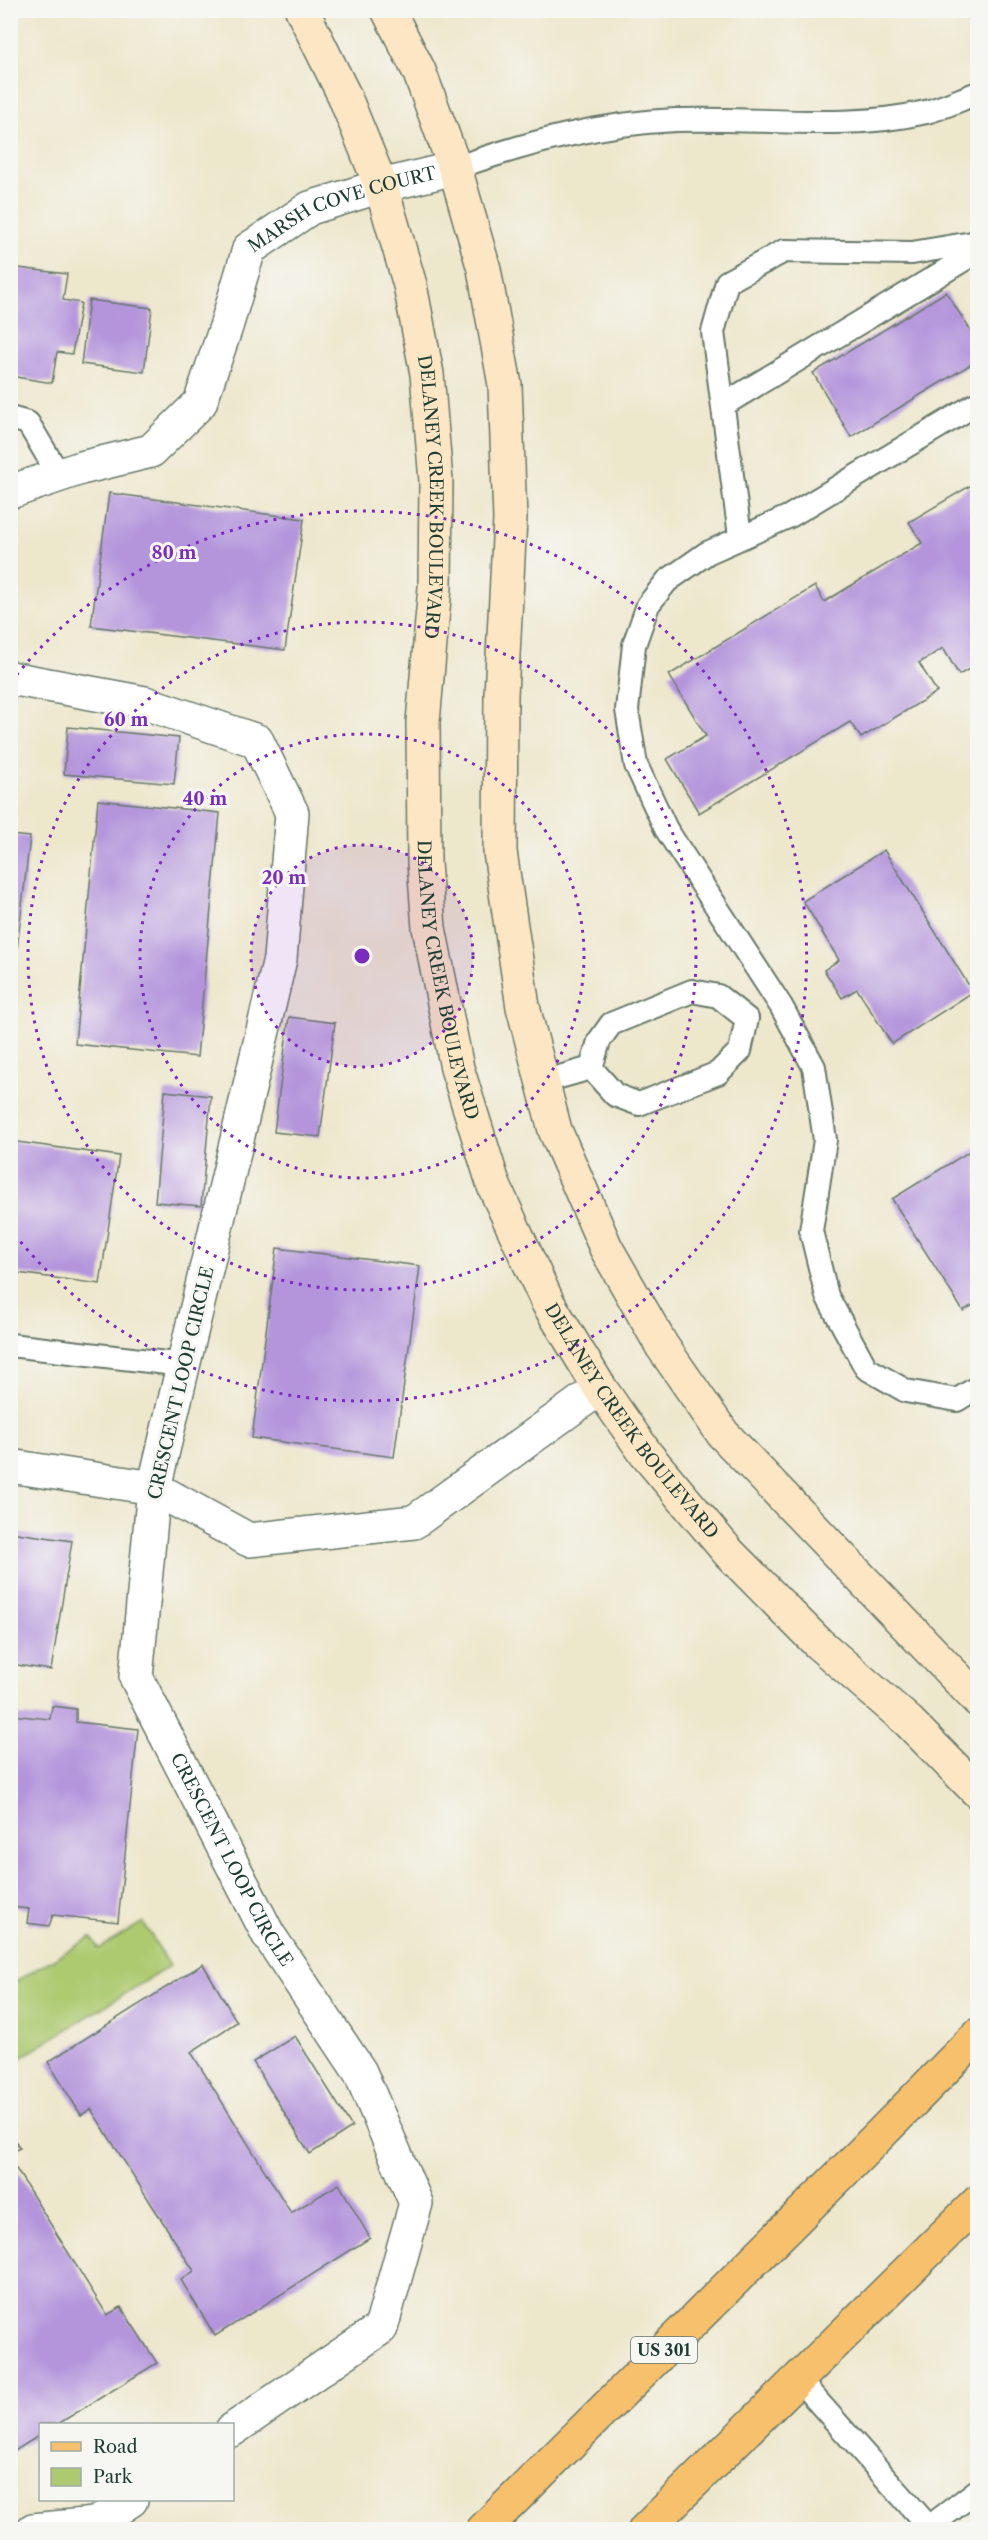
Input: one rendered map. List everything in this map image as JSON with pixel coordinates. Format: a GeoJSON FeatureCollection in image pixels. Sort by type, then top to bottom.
{"type":"FeatureCollection","features":[{"type":"Feature","properties":{"kind":"main road","name":"US 301"},"geometry":{"type":"LineString","coordinates":[[483,2529],[978,2035]]}},
{"type":"Feature","properties":{"kind":"main road"},"geometry":{"type":"LineString","coordinates":[[645,2529],[978,2202]]}},
{"type":"Feature","properties":{"kind":"street","name":"DELANEY CREEK BOULEVARD"},"geometry":{"type":"LineString","coordinates":[[302,10],[344,95],[381,186],[410,285],[427,374],[436,481],[435,587],[423,722],[424,863],[429,928],[457,1068],[494,1186],[548,1303],[600,1388],[646,1454],[729,1553],[818,1644],[909,1722],[978,1792]]}},
{"type":"Feature","properties":{"kind":"street"},"geometry":{"type":"LineString","coordinates":[[388,10],[419,71],[455,168],[484,269],[505,385],[510,519],[501,695],[500,852],[523,1007],[555,1130],[606,1248],[662,1346],[723,1434],[978,1700]]}},
{"type":"Feature","properties":{"kind":"street","name":"MARSH COVE COURT"},"geometry":{"type":"LineString","coordinates":[[10,492],[59,475],[151,451],[200,403],[249,249],[310,208],[381,186],[455,168]]}},
{"type":"Feature","properties":{"kind":"street","name":"CRESCENT LOOP CIRCLE"},"geometry":{"type":"LineString","coordinates":[[10,678],[145,703],[257,741],[292,813],[280,959],[154,1488],[136,1677],[268,1934],[360,2072],[416,2203],[381,2328],[234,2429]]}},
{"type":"Feature","properties":{"kind":"street"},"geometry":{"type":"LineString","coordinates":[[10,1466],[154,1488],[249,1540],[414,1522],[600,1388]]}},
{"type":"Feature","properties":{"kind":"street"},"geometry":{"type":"LineString","coordinates":[[33,2529],[95,2524],[128,2501]]}},
{"type":"Feature","properties":{"kind":"lane"},"geometry":{"type":"LineString","coordinates":[[455,168],[516,148],[596,128],[676,120],[865,120],[926,112],[978,93]]}},
{"type":"Feature","properties":{"kind":"lane"},"geometry":{"type":"LineString","coordinates":[[741,537],[713,332],[728,282],[784,251],[912,254],[978,242]]}},
{"type":"Feature","properties":{"kind":"lane"},"geometry":{"type":"LineString","coordinates":[[723,405],[978,250]]}},
{"type":"Feature","properties":{"kind":"lane"},"geometry":{"type":"LineString","coordinates":[[978,403],[790,516],[707,553],[667,581],[648,605],[634,645],[627,710],[636,765],[666,829],[781,1006],[814,1066],[825,1140],[811,1231],[827,1296],[866,1368],[906,1390],[957,1400],[978,1387]]}},
{"type":"Feature","properties":{"kind":"lane"},"geometry":{"type":"LineString","coordinates":[[10,418],[28,423],[59,475]]}},
{"type":"Feature","properties":{"kind":"lane"},"geometry":{"type":"LineString","coordinates":[[591,1068],[599,1041],[611,1024],[692,991],[718,996],[747,1019]]}},
{"type":"Feature","properties":{"kind":"lane"},"geometry":{"type":"LineString","coordinates":[[747,1019],[781,1006]]}},
{"type":"Feature","properties":{"kind":"lane"},"geometry":{"type":"LineString","coordinates":[[591,1068],[615,1095],[639,1104],[718,1073],[740,1051],[747,1019]]}},
{"type":"Feature","properties":{"kind":"lane"},"geometry":{"type":"LineString","coordinates":[[542,1082],[591,1068]]}},
{"type":"Feature","properties":{"kind":"lane"},"geometry":{"type":"LineString","coordinates":[[10,1345],[184,1365]]}},
{"type":"Feature","properties":{"kind":"lane"},"geometry":{"type":"LineString","coordinates":[[798,2379],[920,2525],[978,2490]]}},
{"type":"Feature","properties":{"kind":"green space"},"geometry":{"type":"Polygon","coordinates":[[[143,1922],[170,1966],[19,2059],[11,2046],[11,1984],[91,1937],[99,1949],[143,1922]]]}},
{"type":"Feature","properties":{"kind":"building"},"geometry":{"type":"Polygon","coordinates":[[[10,267],[67,274],[63,300],[81,303],[72,354],[57,352],[52,383],[10,376],[10,267]]]}},
{"type":"Feature","properties":{"kind":"building"},"geometry":{"type":"Polygon","coordinates":[[[946,292],[978,342],[978,360],[851,437],[813,373],[946,292]]]}},
{"type":"Feature","properties":{"kind":"building"},"geometry":{"type":"Polygon","coordinates":[[[89,300],[152,308],[144,372],[81,364],[89,300]]]}},
{"type":"Feature","properties":{"kind":"building"},"geometry":{"type":"Polygon","coordinates":[[[978,481],[978,664],[959,675],[943,648],[919,663],[937,692],[861,738],[850,722],[699,813],[667,759],[706,736],[669,675],[815,586],[824,602],[922,543],[909,522],[978,481]]]}},
{"type":"Feature","properties":{"kind":"building"},"geometry":{"type":"Polygon","coordinates":[[[109,493],[304,519],[285,650],[91,626],[109,493]]]}},
{"type":"Feature","properties":{"kind":"building"},"geometry":{"type":"Polygon","coordinates":[[[68,727],[179,738],[174,784],[64,774],[68,727]]]}},
{"type":"Feature","properties":{"kind":"building"},"geometry":{"type":"Polygon","coordinates":[[[98,800],[220,813],[197,1057],[75,1044],[98,800]]]}},
{"type":"Feature","properties":{"kind":"building"},"geometry":{"type":"Polygon","coordinates":[[[10,835],[30,837],[13,984],[10,983],[10,835]]]}},
{"type":"Feature","properties":{"kind":"building"},"geometry":{"type":"Polygon","coordinates":[[[884,850],[973,992],[892,1044],[857,989],[842,998],[824,970],[839,960],[803,901],[884,850]]]}},
{"type":"Feature","properties":{"kind":"building"},"geometry":{"type":"Polygon","coordinates":[[[289,1017],[335,1023],[320,1137],[274,1132],[289,1017]]]}},
{"type":"Feature","properties":{"kind":"building"},"geometry":{"type":"Polygon","coordinates":[[[165,1091],[211,1096],[201,1206],[155,1202],[165,1091]]]}},
{"type":"Feature","properties":{"kind":"building"},"geometry":{"type":"Polygon","coordinates":[[[10,1141],[119,1156],[100,1284],[10,1272],[10,1141]]]}},
{"type":"Feature","properties":{"kind":"building"},"geometry":{"type":"Polygon","coordinates":[[[978,1146],[978,1302],[963,1311],[892,1199],[978,1146]]]}},
{"type":"Feature","properties":{"kind":"building"},"geometry":{"type":"Polygon","coordinates":[[[277,1248],[420,1266],[394,1457],[252,1438],[277,1248]]]}},
{"type":"Feature","properties":{"kind":"building"},"geometry":{"type":"Polygon","coordinates":[[[10,1532],[72,1541],[51,1670],[10,1664],[10,1532]]]}},
{"type":"Feature","properties":{"kind":"building"},"geometry":{"type":"Polygon","coordinates":[[[52,1706],[76,1709],[76,1722],[138,1729],[118,1922],[53,1915],[49,1926],[27,1923],[29,1909],[10,1907],[10,1715],[50,1719],[52,1706]]]}},
{"type":"Feature","properties":{"kind":"building"},"geometry":{"type":"Polygon","coordinates":[[[203,1964],[237,2022],[191,2052],[291,2213],[339,2184],[370,2238],[215,2336],[181,2280],[194,2271],[91,2109],[81,2115],[48,2062],[203,1964]]]}},
{"type":"Feature","properties":{"kind":"building"},"geometry":{"type":"Polygon","coordinates":[[[295,2036],[352,2127],[310,2154],[253,2062],[295,2036]]]}},
{"type":"Feature","properties":{"kind":"building"},"geometry":{"type":"Polygon","coordinates":[[[10,2133],[20,2148],[10,2153],[10,2133]]]}},
{"type":"Feature","properties":{"kind":"building"},"geometry":{"type":"Polygon","coordinates":[[[10,2159],[107,2315],[121,2307],[157,2363],[60,2423],[39,2423],[39,2436],[10,2454],[10,2159]]]}}]}
